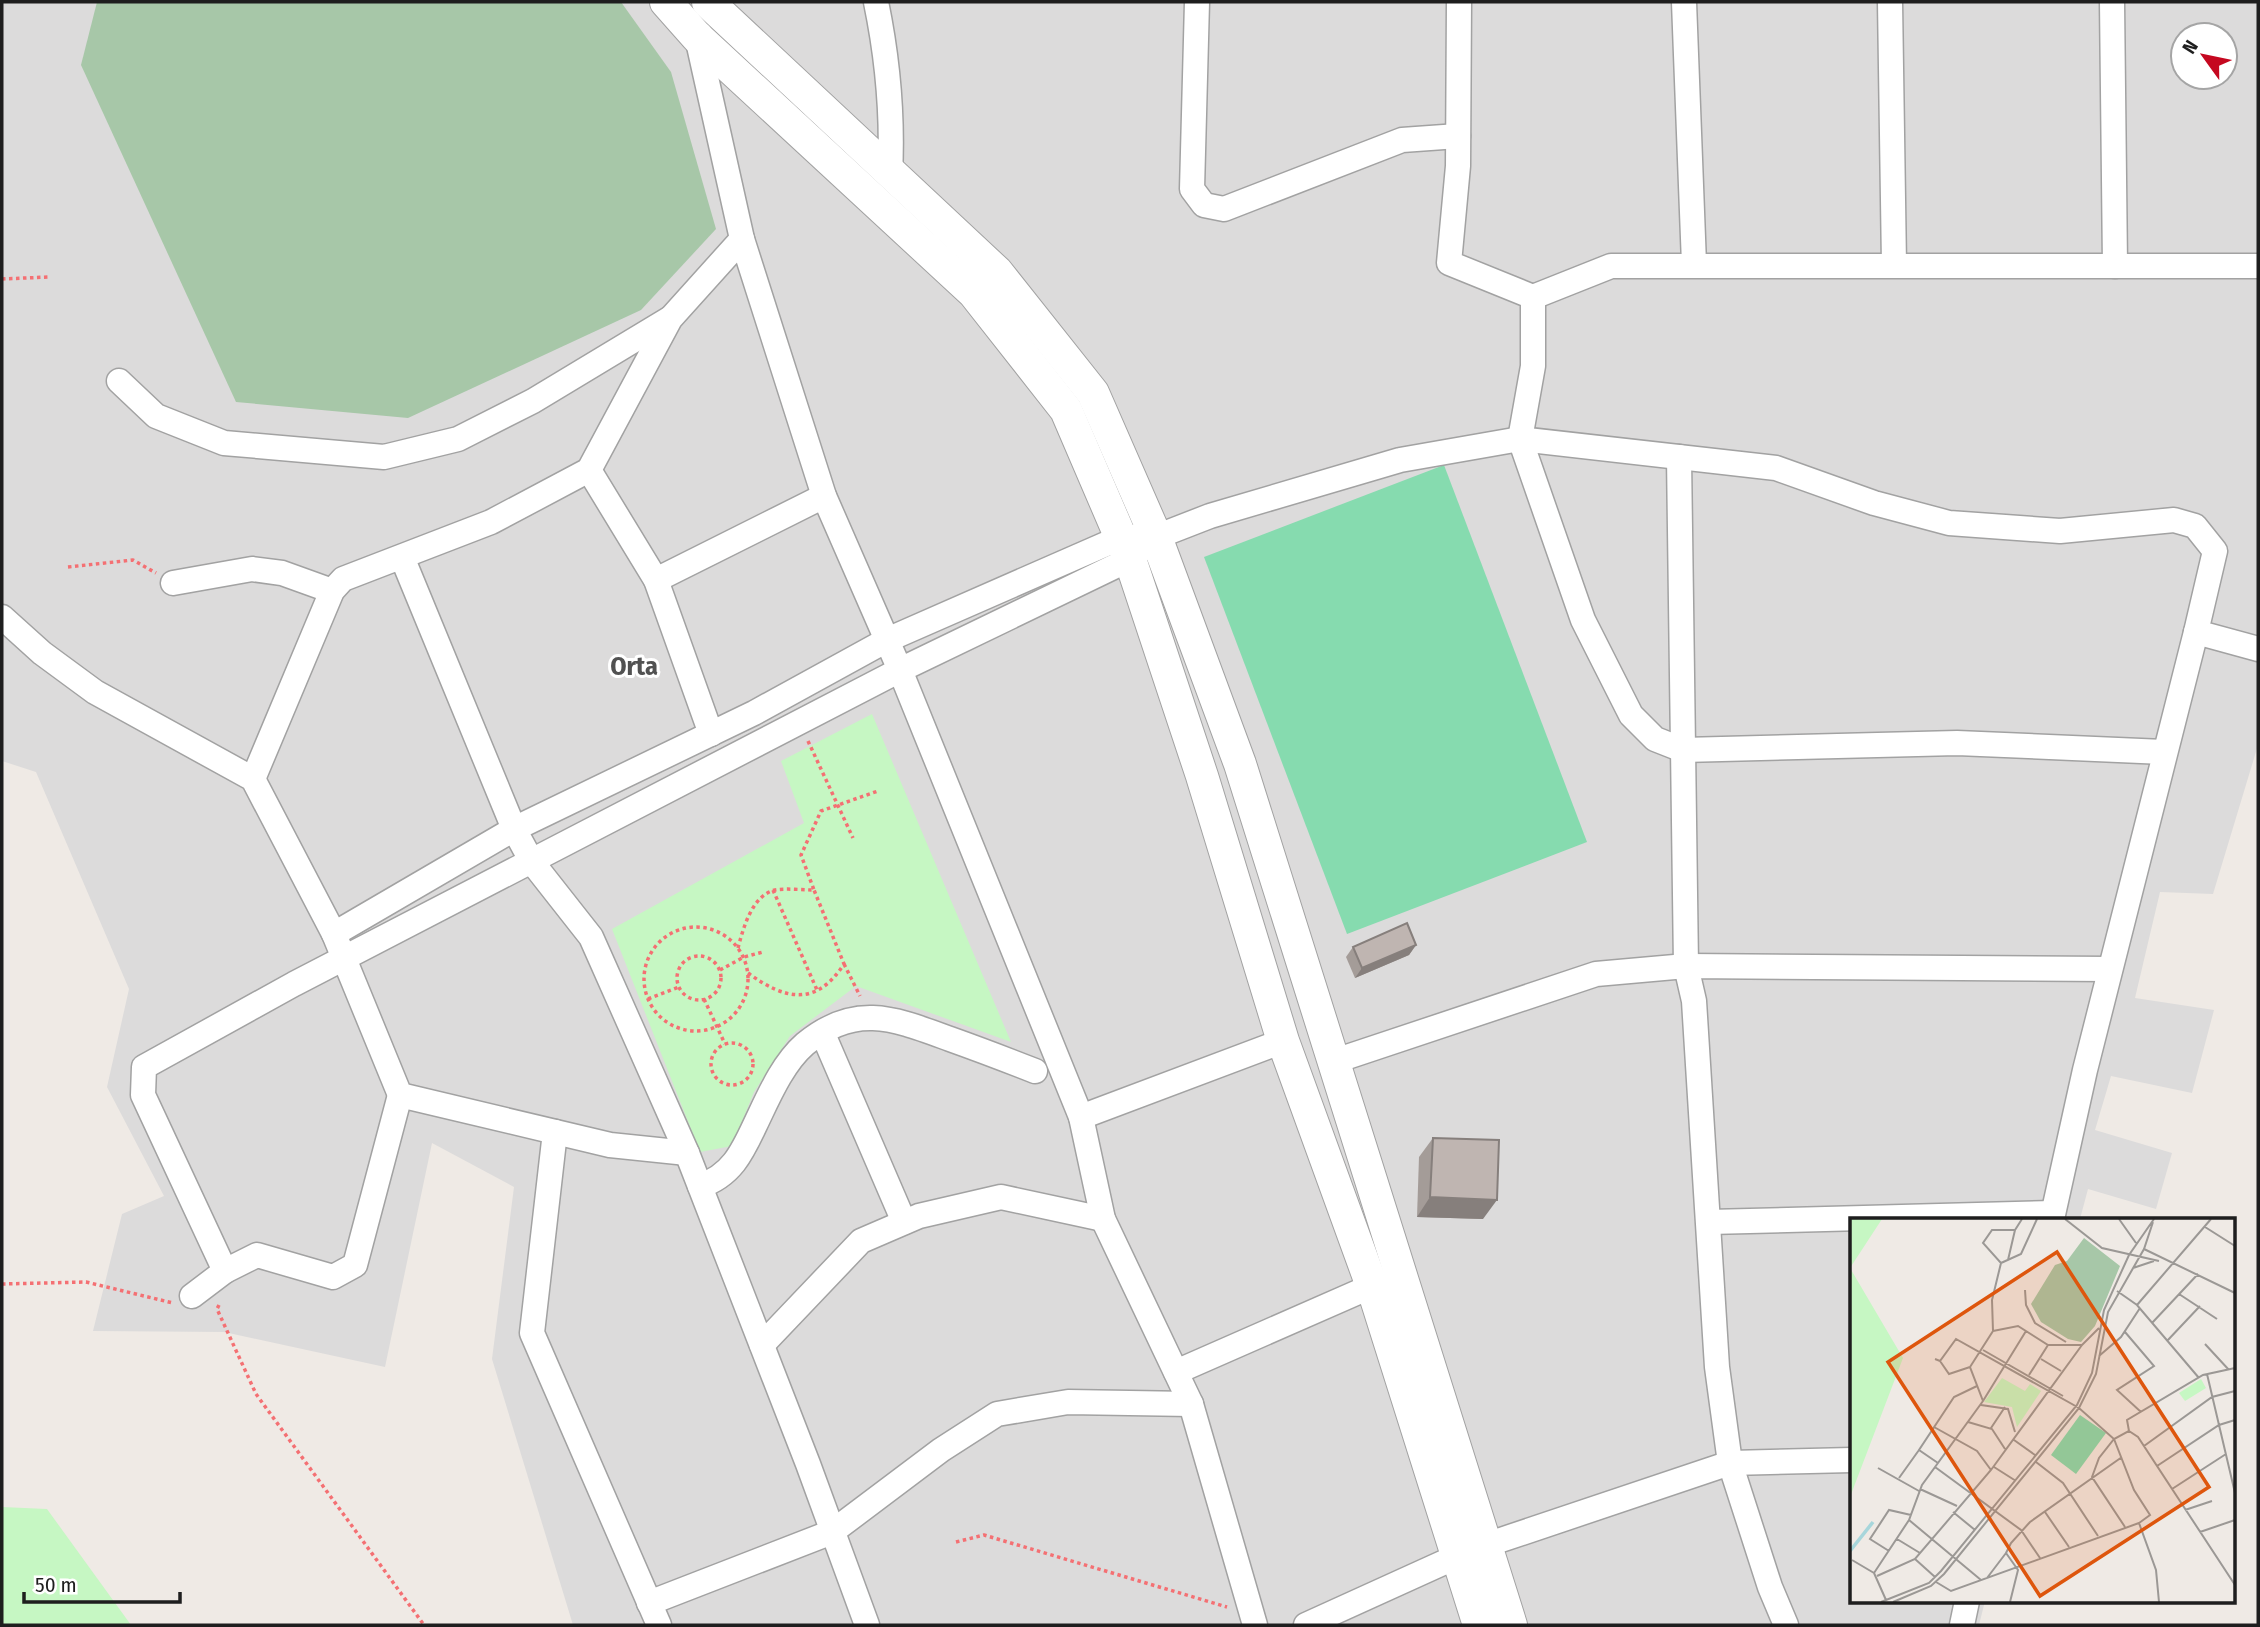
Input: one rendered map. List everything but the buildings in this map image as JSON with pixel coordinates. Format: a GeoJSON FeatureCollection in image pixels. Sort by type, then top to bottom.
{"type":"FeatureCollection","features":[{"type":"Feature","properties":{"kind":"street"},"geometry":{"type":"LineString","coordinates":[[666,2],[697,37],[974,293],[1066,410],[1126,548],[1202,776],[1283,1041],[1372,1286],[1472,1551],[1511,1625]]}},
{"type":"Feature","properties":{"kind":"street"},"geometry":{"type":"LineString","coordinates":[[876,2],[891,108],[890,174]]}},
{"type":"Feature","properties":{"kind":"street"},"geometry":{"type":"LineString","coordinates":[[1197,2],[1192,189],[1198,201],[1210,208],[1224,209],[1402,139],[1458,136]]}},
{"type":"Feature","properties":{"kind":"street"},"geometry":{"type":"LineString","coordinates":[[1459,2],[1458,136],[1449,262],[1534,297],[1611,266],[2258,266]]}},
{"type":"Feature","properties":{"kind":"street"},"geometry":{"type":"LineString","coordinates":[[1684,2],[1694,264]]}},
{"type":"Feature","properties":{"kind":"street"},"geometry":{"type":"LineString","coordinates":[[1890,2],[1894,265]]}},
{"type":"Feature","properties":{"kind":"street"},"geometry":{"type":"LineString","coordinates":[[2112,2],[2115,266]]}},
{"type":"Feature","properties":{"kind":"street"},"geometry":{"type":"LineString","coordinates":[[1253,1620],[1191,1404],[1103,1219],[1081,1117],[900,670],[824,496],[742,239],[697,37],[714,8],[997,272],[1093,393],[1156,537],[1240,764],[1332,1062],[1472,1551],[1479,1625]]}},
{"type":"Feature","properties":{"kind":"street"},"geometry":{"type":"LineString","coordinates":[[253,779],[332,591],[343,579],[491,522],[589,470],[670,319],[742,239]]}},
{"type":"Feature","properties":{"kind":"street"},"geometry":{"type":"LineString","coordinates":[[1534,297],[1532,366],[1520,439],[1583,620],[1631,715],[1655,739],[1683,750],[1957,743],[2164,752]]}},
{"type":"Feature","properties":{"kind":"street"},"geometry":{"type":"LineString","coordinates":[[119,382],[156,416],[224,443],[384,457],[458,439],[533,401],[670,319]]}},
{"type":"Feature","properties":{"kind":"street"},"geometry":{"type":"LineString","coordinates":[[334,934],[514,829],[711,734],[887,640],[1210,516],[1400,460],[1520,439],[1776,468],[1874,503],[1949,523],[2060,531],[2174,520],[2195,526],[2215,551],[2110,970],[2052,1216],[1938,1218]]}},
{"type":"Feature","properties":{"kind":"street"},"geometry":{"type":"LineString","coordinates":[[1679,457],[1686,966],[1695,1001],[1717,1367],[1730,1463],[1770,1587],[1786,1625]]}},
{"type":"Feature","properties":{"kind":"street"},"geometry":{"type":"LineString","coordinates":[[589,470],[656,580],[711,734]]}},
{"type":"Feature","properties":{"kind":"street"},"geometry":{"type":"LineString","coordinates":[[656,580],[824,496]]}},
{"type":"Feature","properties":{"kind":"street"},"geometry":{"type":"LineString","coordinates":[[225,1271],[143,1095],[144,1067],[343,959],[800,723],[1126,548]]}},
{"type":"Feature","properties":{"kind":"street"},"geometry":{"type":"LineString","coordinates":[[402,557],[514,829],[532,862],[591,937],[687,1153],[867,1625]]}},
{"type":"Feature","properties":{"kind":"street"},"geometry":{"type":"LineString","coordinates":[[173,583],[251,569],[282,573],[332,591]]}},
{"type":"Feature","properties":{"kind":"street"},"geometry":{"type":"LineString","coordinates":[[2,617],[42,653],[95,692],[253,779],[334,934],[400,1094],[355,1265],[333,1277],[257,1255],[225,1271],[191,1296]]}},
{"type":"Feature","properties":{"kind":"street"},"geometry":{"type":"LineString","coordinates":[[2196,632],[2258,649]]}},
{"type":"Feature","properties":{"kind":"street"},"geometry":{"type":"LineString","coordinates":[[1332,1062],[1596,974],[1686,966],[2110,970]]}},
{"type":"Feature","properties":{"kind":"street"},"geometry":{"type":"LineString","coordinates":[[700,1186],[719,1177],[734,1164],[776,1082],[805,1044],[845,1021],[869,1017],[904,1021],[1035,1071]]}},
{"type":"Feature","properties":{"kind":"street"},"geometry":{"type":"LineString","coordinates":[[823,1034],[904,1222]]}},
{"type":"Feature","properties":{"kind":"street"},"geometry":{"type":"LineString","coordinates":[[1081,1117],[1283,1041]]}},
{"type":"Feature","properties":{"kind":"street"},"geometry":{"type":"LineString","coordinates":[[400,1094],[610,1145],[687,1153]]}},
{"type":"Feature","properties":{"kind":"street"},"geometry":{"type":"LineString","coordinates":[[555,1132],[532,1333],[654,1614],[832,1532],[941,1450],[997,1414],[1068,1402],[1191,1404]]}},
{"type":"Feature","properties":{"kind":"street"},"geometry":{"type":"LineString","coordinates":[[762,1345],[861,1241],[919,1216],[1001,1197],[1103,1219]]}},
{"type":"Feature","properties":{"kind":"street"},"geometry":{"type":"LineString","coordinates":[[1709,1222],[1850,1220]]}},
{"type":"Feature","properties":{"kind":"street"},"geometry":{"type":"LineString","coordinates":[[1176,1372],[1372,1286]]}},
{"type":"Feature","properties":{"kind":"street"},"geometry":{"type":"LineString","coordinates":[[1306,1625],[1472,1551],[1730,1463],[1850,1460]]}},
{"type":"Feature","properties":{"kind":"street"},"geometry":{"type":"LineString","coordinates":[[1962,1625],[1967,1602]]}},
{"type":"Feature","properties":{"kind":"path"},"geometry":{"type":"LineString","coordinates":[[2,279],[48,276]]}},
{"type":"Feature","properties":{"kind":"path"},"geometry":{"type":"LineString","coordinates":[[68,567],[133,560],[173,583]]}},
{"type":"Feature","properties":{"kind":"path"},"geometry":{"type":"LineString","coordinates":[[800,723],[853,838]]}},
{"type":"Feature","properties":{"kind":"path"},"geometry":{"type":"LineString","coordinates":[[869,1017],[844,964],[801,855],[821,811],[878,792]]}},
{"type":"Feature","properties":{"kind":"path"},"geometry":{"type":"LineString","coordinates":[[738,948],[744,924],[757,904],[773,890],[814,890]]}},
{"type":"Feature","properties":{"kind":"path"},"geometry":{"type":"LineString","coordinates":[[773,890],[817,990]]}},
{"type":"Feature","properties":{"kind":"path"},"geometry":{"type":"LineString","coordinates":[[689,927],[706,927],[722,933],[744,957],[748,990],[741,1006],[731,1018],[716,1027],[699,1031],[681,1029],[665,1021],[648,999],[644,975],[649,958],[659,943],[673,932],[689,927]]}},
{"type":"Feature","properties":{"kind":"path"},"geometry":{"type":"LineString","coordinates":[[720,970],[744,957],[763,952]]}},
{"type":"Feature","properties":{"kind":"path"},"geometry":{"type":"LineString","coordinates":[[691,958],[711,960],[720,970],[720,985],[711,997],[689,997],[679,987],[681,967],[691,958]]}},
{"type":"Feature","properties":{"kind":"path"},"geometry":{"type":"LineString","coordinates":[[748,973],[772,991],[798,996],[817,990],[835,978],[844,964]]}},
{"type":"Feature","properties":{"kind":"path"},"geometry":{"type":"LineString","coordinates":[[648,999],[679,987]]}},
{"type":"Feature","properties":{"kind":"path"},"geometry":{"type":"LineString","coordinates":[[704,999],[725,1044]]}},
{"type":"Feature","properties":{"kind":"path"},"geometry":{"type":"LineString","coordinates":[[725,1044],[744,1046],[752,1056],[752,1071],[743,1082],[722,1082],[713,1072],[712,1058],[725,1044]]}},
{"type":"Feature","properties":{"kind":"path"},"geometry":{"type":"LineString","coordinates":[[2,1284],[86,1282],[182,1306],[191,1296]]}},
{"type":"Feature","properties":{"kind":"path"},"geometry":{"type":"LineString","coordinates":[[223,1297],[217,1309],[256,1394],[424,1625]]}},
{"type":"Feature","properties":{"kind":"path"},"geometry":{"type":"LineString","coordinates":[[956,1542],[984,1535],[1253,1620]]}},
{"type":"Feature","properties":{"kind":"shaded area"},"geometry":{"type":"Polygon","coordinates":[[[2,2],[2258,2],[2258,745],[2213,894],[2160,892],[2135,998],[2214,1010],[2192,1093],[2111,1076],[2095,1130],[2172,1153],[2156,1209],[2088,1189],[2080,1218],[1850,1218],[1850,1602],[1985,1602],[1979,1625],[573,1625],[492,1359],[514,1187],[432,1143],[385,1367],[224,1332],[93,1331],[122,1214],[164,1196],[107,1087],[129,989],[36,772],[2,761],[2,2]]]}},
{"type":"Feature","properties":{"kind":"green space"},"geometry":{"type":"Polygon","coordinates":[[[97,2],[621,2],[671,72],[716,229],[641,310],[408,418],[236,402],[81,65],[97,2]]]}},
{"type":"Feature","properties":{"kind":"green space"},"geometry":{"type":"Polygon","coordinates":[[[1444,465],[1587,842],[1347,934],[1204,557],[1444,465]]]}},
{"type":"Feature","properties":{"kind":"green space"},"geometry":{"type":"Polygon","coordinates":[[[872,714],[1011,1042],[856,986],[790,1036],[754,1092],[732,1146],[700,1152],[612,929],[804,823],[781,761],[872,714]]]}},
{"type":"Feature","properties":{"kind":"green space"},"geometry":{"type":"Polygon","coordinates":[[[2,1507],[47,1509],[131,1625],[2,1625],[2,1507]]]}},
{"type":"Feature","properties":{"kind":"district","name":"Orta"},"geometry":{"type":"Point","coordinates":[634,666]}}]}
